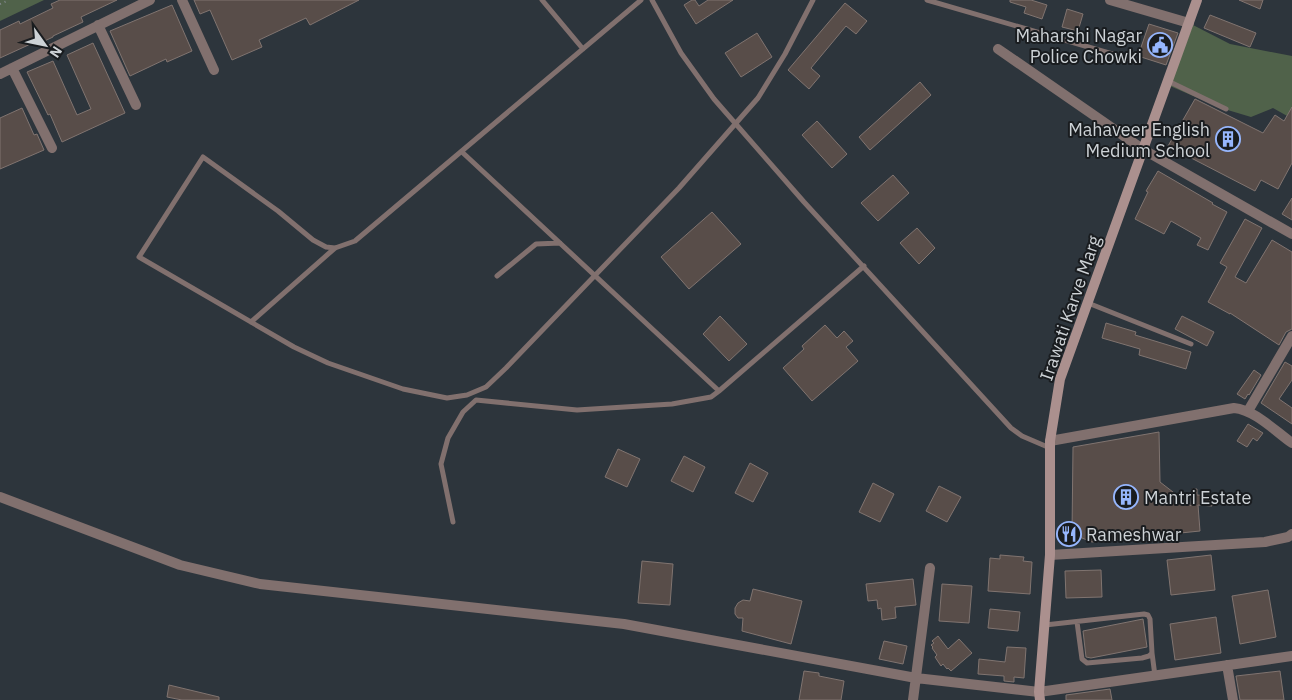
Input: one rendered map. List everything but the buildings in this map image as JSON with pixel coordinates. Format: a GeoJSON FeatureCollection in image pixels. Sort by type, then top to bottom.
{"type":"FeatureCollection","features":[{"type":"Feature","properties":{"kind":"main road","name":"Irawati Karve Marg"},"geometry":{"type":"LineString","coordinates":[[1039,696],[1050,555],[1050,444],[1060,379],[1197,0]]}},
{"type":"Feature","properties":{"kind":"street"},"geometry":{"type":"LineString","coordinates":[[0,74],[150,0]]}},
{"type":"Feature","properties":{"kind":"street"},"geometry":{"type":"LineString","coordinates":[[182,0],[214,70]]}},
{"type":"Feature","properties":{"kind":"street"},"geometry":{"type":"LineString","coordinates":[[1110,0],[1189,23]]}},
{"type":"Feature","properties":{"kind":"street"},"geometry":{"type":"LineString","coordinates":[[98,26],[136,106]]}},
{"type":"Feature","properties":{"kind":"street"},"geometry":{"type":"LineString","coordinates":[[998,48],[1144,150],[1292,234]]}},
{"type":"Feature","properties":{"kind":"street"},"geometry":{"type":"LineString","coordinates":[[12,68],[52,148]]}},
{"type":"Feature","properties":{"kind":"street"},"geometry":{"type":"LineString","coordinates":[[1248,411],[1292,336]]}},
{"type":"Feature","properties":{"kind":"street"},"geometry":{"type":"LineString","coordinates":[[1050,444],[1220,409],[1234,408],[1245,409],[1292,443]]}},
{"type":"Feature","properties":{"kind":"street"},"geometry":{"type":"LineString","coordinates":[[0,497],[180,565],[260,584],[624,624],[916,678],[1039,696],[1155,676],[1292,656]]}},
{"type":"Feature","properties":{"kind":"street"},"geometry":{"type":"LineString","coordinates":[[1050,555],[1265,542],[1288,537],[1292,534]]}},
{"type":"Feature","properties":{"kind":"street"},"geometry":{"type":"LineString","coordinates":[[914,700],[930,568]]}},
{"type":"Feature","properties":{"kind":"street"},"geometry":{"type":"LineString","coordinates":[[1227,665],[1233,700]]}},
{"type":"Feature","properties":{"kind":"lane"},"geometry":{"type":"LineString","coordinates":[[542,0],[584,49]]}},
{"type":"Feature","properties":{"kind":"lane"},"geometry":{"type":"LineString","coordinates":[[251,322],[335,248],[355,241],[641,0]]}},
{"type":"Feature","properties":{"kind":"lane"},"geometry":{"type":"LineString","coordinates":[[652,0],[681,53],[714,98],[804,202],[1011,428],[1022,436],[1050,444]]}},
{"type":"Feature","properties":{"kind":"lane"},"geometry":{"type":"LineString","coordinates":[[335,248],[326,247],[313,240],[278,211],[203,157],[138,257],[294,348],[346,370],[403,389],[446,398],[467,395],[486,387],[596,276],[679,188],[758,98],[771,79],[813,0]]}},
{"type":"Feature","properties":{"kind":"lane"},"geometry":{"type":"LineString","coordinates":[[927,0],[1133,60]]}},
{"type":"Feature","properties":{"kind":"lane"},"geometry":{"type":"LineString","coordinates":[[1168,81],[1226,109]]}},
{"type":"Feature","properties":{"kind":"lane"},"geometry":{"type":"LineString","coordinates":[[462,152],[719,391]]}},
{"type":"Feature","properties":{"kind":"lane"},"geometry":{"type":"LineString","coordinates":[[497,276],[536,244],[560,243]]}},
{"type":"Feature","properties":{"kind":"lane"},"geometry":{"type":"LineString","coordinates":[[452,522],[441,464],[448,438],[463,412],[476,400],[576,410],[672,404],[711,397],[864,266]]}},
{"type":"Feature","properties":{"kind":"lane"},"geometry":{"type":"LineString","coordinates":[[1088,303],[1191,344]]}},
{"type":"Feature","properties":{"kind":"lane"},"geometry":{"type":"LineString","coordinates":[[1044,625],[1148,615],[1150,619],[1155,676]]}},
{"type":"Feature","properties":{"kind":"lane"},"geometry":{"type":"LineString","coordinates":[[1076,622],[1082,659],[1087,663],[1142,658],[1152,653]]}},
{"type":"Feature","properties":{"kind":"path"},"geometry":{"type":"LineString","coordinates":[[0,4],[9,0]]}},
{"type":"Feature","properties":{"kind":"green space"},"geometry":{"type":"Polygon","coordinates":[[[0,0],[44,0],[0,21],[0,0]]]}},
{"type":"Feature","properties":{"kind":"green space"},"geometry":{"type":"Polygon","coordinates":[[[1193,25],[1230,44],[1292,56],[1292,112],[1289,117],[1273,108],[1251,117],[1221,108],[1170,86],[1193,25]]]}},
{"type":"Feature","properties":{"kind":"place","name":"Maharshi Nagar Police Chowki"},"geometry":{"type":"Point","coordinates":[1160,45]}},
{"type":"Feature","properties":{"kind":"place","name":"Mahaveer English Medium School"},"geometry":{"type":"Point","coordinates":[1228,139]}},
{"type":"Feature","properties":{"kind":"place","name":"Mantri Estate"},"geometry":{"type":"Point","coordinates":[1126,497]}},
{"type":"Feature","properties":{"kind":"place","name":"Rameshwar"},"geometry":{"type":"Point","coordinates":[1069,534]}}]}
